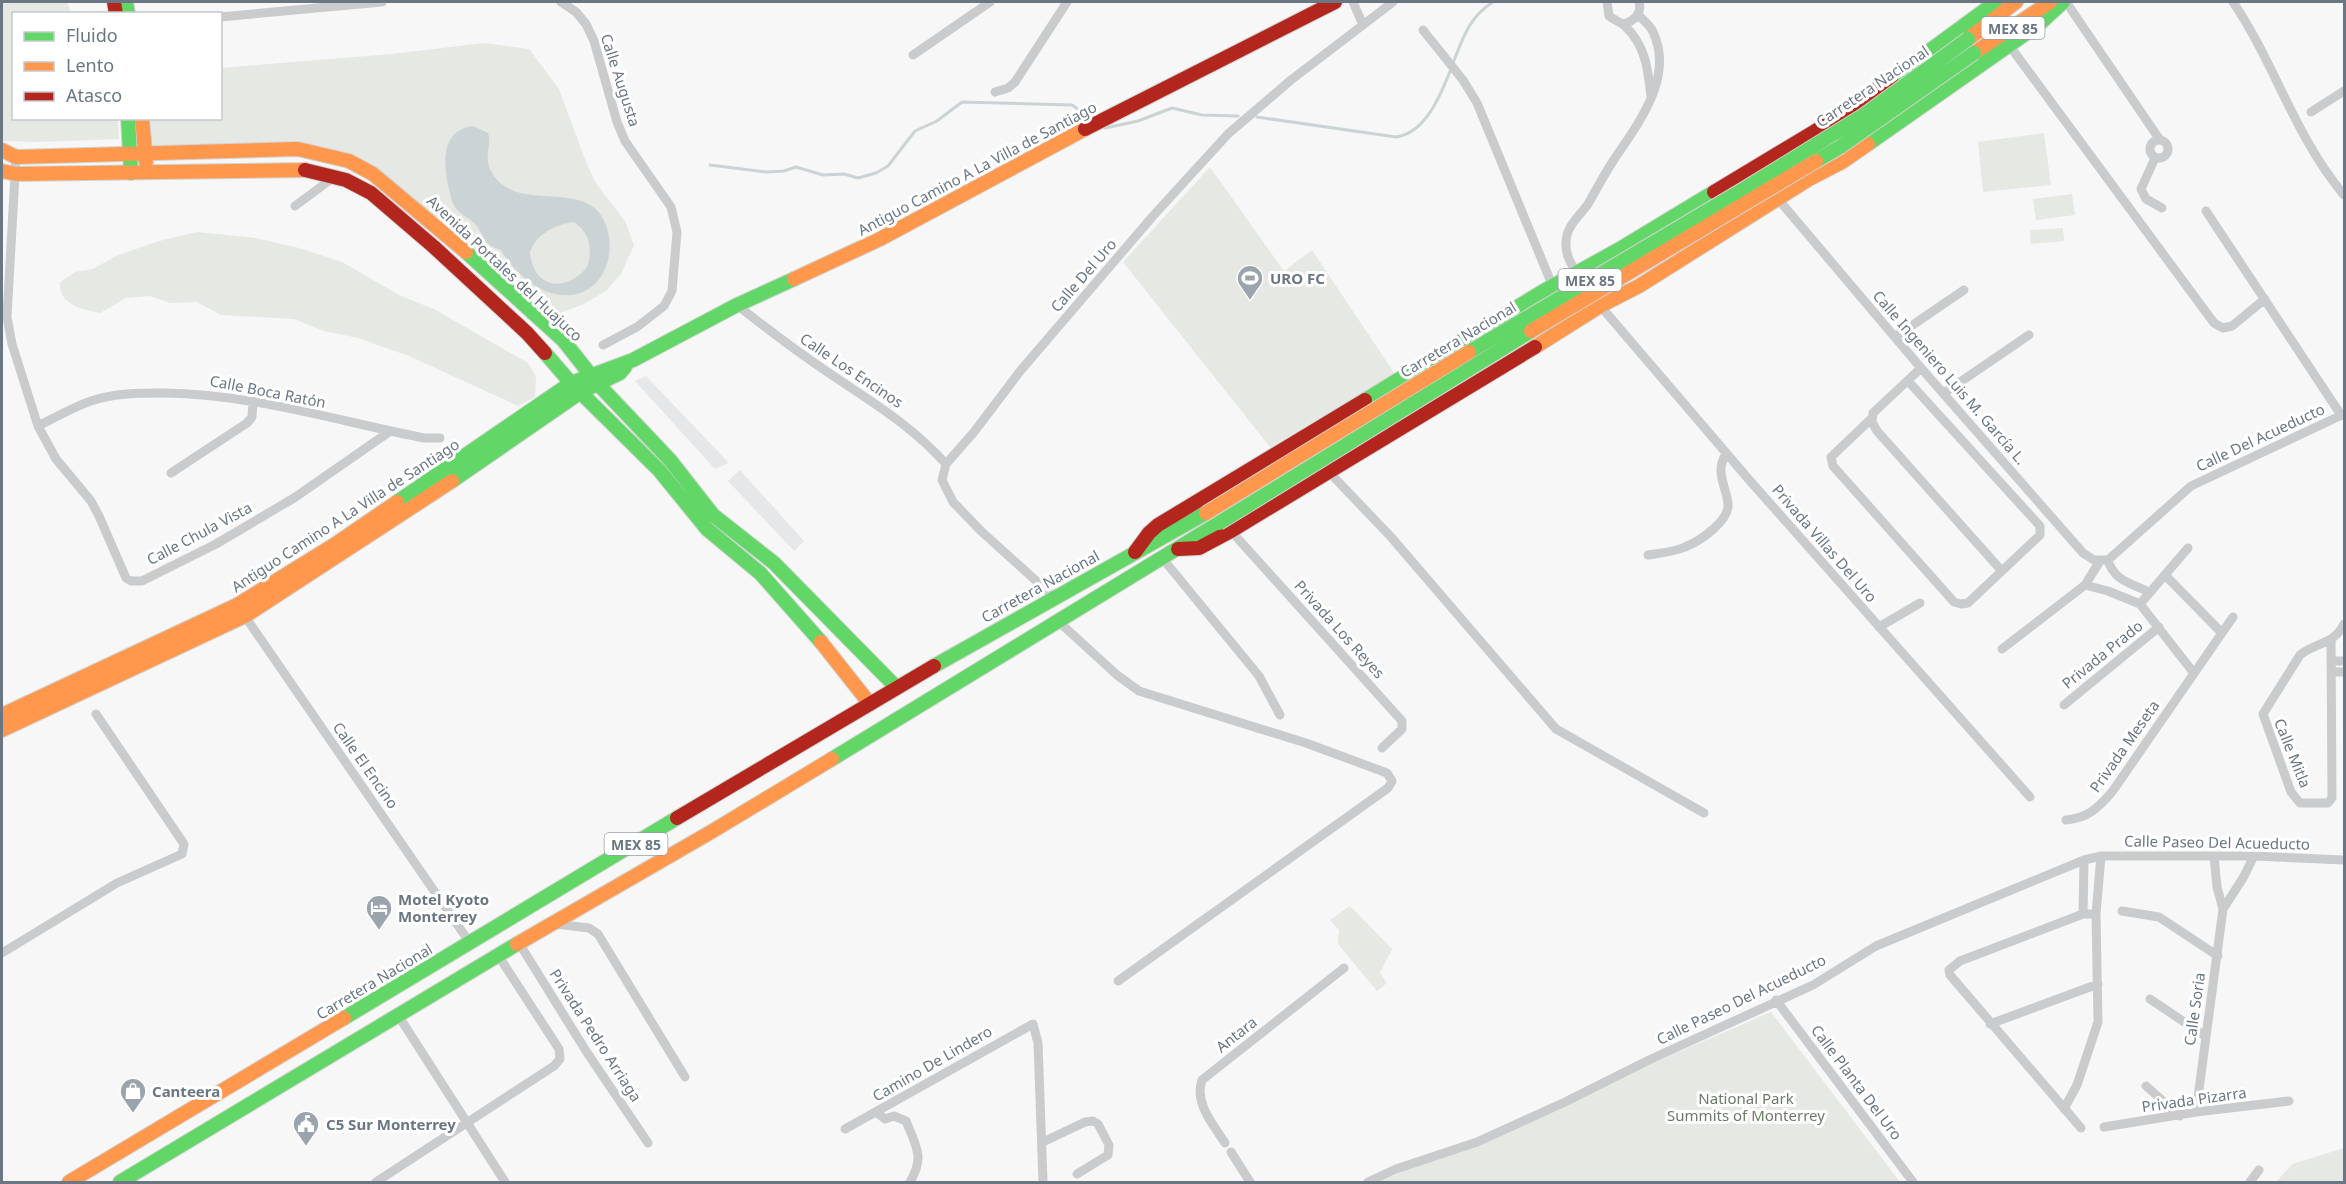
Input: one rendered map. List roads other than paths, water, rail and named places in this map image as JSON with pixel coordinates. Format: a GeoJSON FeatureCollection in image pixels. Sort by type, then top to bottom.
{"type":"FeatureCollection","features":[{"type":"Feature","properties":{"kind":"main road","name":"Antiguo Camino A La Villa de Santiago"},"geometry":{"type":"LineString","coordinates":[[2,715],[241,610],[334,545],[576,388],[594,379],[620,373],[633,360],[737,305],[880,239],[990,182],[1097,122],[1335,2]]}},
{"type":"Feature","properties":{"kind":"main road","name":"MEX 85"},"geometry":{"type":"LineString","coordinates":[[1135,552],[1158,525],[1817,130],[1877,90],[1996,2]]}},
{"type":"Feature","properties":{"kind":"main road","name":"Carretera Nacional"},"geometry":{"type":"LineString","coordinates":[[69,1182],[896,687],[1206,513],[1438,370],[1744,189],[1864,115],[2016,2]]}},
{"type":"Feature","properties":{"kind":"main road","name":"Carretera Nacional"},"geometry":{"type":"LineString","coordinates":[[120,1182],[498,955],[711,832],[1179,549],[1225,527],[1533,330],[1840,147],[2050,2]]}},
{"type":"Feature","properties":{"kind":"main road","name":"MEX 85"},"geometry":{"type":"LineString","coordinates":[[1225,527],[1329,472],[1566,329],[1600,306],[1639,286],[1864,147],[2037,25],[2064,2]]}},
{"type":"Feature","properties":{"kind":"main road"},"geometry":{"type":"LineString","coordinates":[[128,120],[131,173]]}},
{"type":"Feature","properties":{"kind":"main road"},"geometry":{"type":"LineString","coordinates":[[142,120],[147,173]]}},
{"type":"Feature","properties":{"kind":"main road","name":"Avenida Portales del Huajuco"},"geometry":{"type":"LineString","coordinates":[[2,150],[16,157],[298,149],[349,161],[385,182],[563,340],[594,379],[670,460],[713,515],[774,563],[814,601],[896,687]]}},
{"type":"Feature","properties":{"kind":"main road"},"geometry":{"type":"LineString","coordinates":[[2,171],[16,174],[311,170],[354,183],[371,193],[434,247],[533,339],[576,388],[659,470],[707,529],[760,573],[798,614],[870,704]]}},
{"type":"Feature","properties":{"kind":"main road","name":"MEX 85"},"geometry":{"type":"LineString","coordinates":[[1618,250],[1613,256],[1612,273],[1616,280],[1623,285],[1639,286]]}},
{"type":"Feature","properties":{"kind":"main road","name":"MEX 85"},"geometry":{"type":"LineString","coordinates":[[1548,290],[1563,305],[1567,313],[1566,329]]}},
{"type":"Feature","properties":{"kind":"main road"},"geometry":{"type":"LineString","coordinates":[[533,339],[546,325]]}},
{"type":"Feature","properties":{"kind":"main road"},"geometry":{"type":"LineString","coordinates":[[798,614],[814,601]]}},
{"type":"Feature","properties":{"kind":"main road"},"geometry":{"type":"LineString","coordinates":[[2,730],[241,610]]}},
{"type":"Feature","properties":{"kind":"street"},"geometry":{"type":"LineString","coordinates":[[222,17],[382,2]]}},
{"type":"Feature","properties":{"kind":"street","name":"Calle Augusta"},"geometry":{"type":"LineString","coordinates":[[561,2],[576,12],[594,41],[617,122],[625,141],[671,207],[677,232],[672,291],[664,306],[637,327],[603,345]]}},
{"type":"Feature","properties":{"kind":"street"},"geometry":{"type":"LineString","coordinates":[[913,54],[990,2]]}},
{"type":"Feature","properties":{"kind":"street"},"geometry":{"type":"LineString","coordinates":[[995,92],[1002,91],[1015,82],[1064,2]]}},
{"type":"Feature","properties":{"kind":"street"},"geometry":{"type":"LineString","coordinates":[[1353,2],[1363,25]]}},
{"type":"Feature","properties":{"kind":"street","name":"Calle Del Uro"},"geometry":{"type":"LineString","coordinates":[[946,465],[1021,370],[1153,216],[1228,134],[1292,80],[1393,2]]}},
{"type":"Feature","properties":{"kind":"street"},"geometry":{"type":"LineString","coordinates":[[1607,2],[1609,16],[1623,24],[1641,45],[1646,57],[1651,97]]}},
{"type":"Feature","properties":{"kind":"street"},"geometry":{"type":"LineString","coordinates":[[1623,24],[1634,20],[1638,15],[1639,2]]}},
{"type":"Feature","properties":{"kind":"street"},"geometry":{"type":"LineString","coordinates":[[2064,2],[2160,140],[2166,143],[2169,150],[2166,156],[2155,158],[2141,189],[2146,199],[2162,208]]}},
{"type":"Feature","properties":{"kind":"street"},"geometry":{"type":"LineString","coordinates":[[2233,2],[2258,41],[2286,103],[2313,154],[2344,195]]}},
{"type":"Feature","properties":{"kind":"street"},"geometry":{"type":"LineString","coordinates":[[1577,272],[1567,254],[1565,242],[1569,228],[1586,206],[1605,172],[1635,128],[1651,97],[1658,77],[1659,54],[1652,30],[1638,15]]}},
{"type":"Feature","properties":{"kind":"street"},"geometry":{"type":"LineString","coordinates":[[1423,30],[1477,103],[1548,290]]}},
{"type":"Feature","properties":{"kind":"street"},"geometry":{"type":"LineString","coordinates":[[2009,45],[2214,323],[2223,328],[2232,326],[2265,299]]}},
{"type":"Feature","properties":{"kind":"street"},"geometry":{"type":"LineString","coordinates":[[2312,112],[2344,91]]}},
{"type":"Feature","properties":{"kind":"street","name":"Calle Chula Vista"},"geometry":{"type":"LineString","coordinates":[[16,157],[7,317],[12,344],[38,426],[56,459],[91,501],[128,585],[142,581],[216,544],[294,498],[389,432]]}},
{"type":"Feature","properties":{"kind":"street"},"geometry":{"type":"LineString","coordinates":[[295,206],[334,177]]}},
{"type":"Feature","properties":{"kind":"street","name":"Calle Ingeniero Luis M. García L."},"geometry":{"type":"LineString","coordinates":[[1778,199],[1921,368],[2084,553],[2094,560],[2104,560]]}},
{"type":"Feature","properties":{"kind":"street"},"geometry":{"type":"LineString","coordinates":[[2206,211],[2343,415]]}},
{"type":"Feature","properties":{"kind":"street","name":"MEX 85"},"geometry":{"type":"LineString","coordinates":[[1577,272],[1600,306]]}},
{"type":"Feature","properties":{"kind":"street"},"geometry":{"type":"LineString","coordinates":[[1895,336],[1964,290]]}},
{"type":"Feature","properties":{"kind":"street","name":"Calle Los Encinos"},"geometry":{"type":"LineString","coordinates":[[737,305],[803,356],[883,407],[920,437],[946,465]]}},
{"type":"Feature","properties":{"kind":"street","name":"Privada Villas Del Uro"},"geometry":{"type":"LineString","coordinates":[[1600,306],[1726,454],[2030,797]]}},
{"type":"Feature","properties":{"kind":"street"},"geometry":{"type":"LineString","coordinates":[[1944,393],[2028,335]]}},
{"type":"Feature","properties":{"kind":"street"},"geometry":{"type":"LineString","coordinates":[[1908,381],[2040,526],[2040,535],[1968,603],[1954,602],[1833,466],[1831,457],[1921,368]]}},
{"type":"Feature","properties":{"kind":"street","name":"Calle Boca Ratón"},"geometry":{"type":"LineString","coordinates":[[38,426],[89,401],[140,393],[200,394],[253,401],[389,432],[424,438],[440,438]]}},
{"type":"Feature","properties":{"kind":"street"},"geometry":{"type":"LineString","coordinates":[[171,473],[248,423],[252,417],[253,401]]}},
{"type":"Feature","properties":{"kind":"street","name":"Calle Del Acueducto"},"geometry":{"type":"LineString","coordinates":[[2085,585],[2104,560],[2192,486],[2343,415]]}},
{"type":"Feature","properties":{"kind":"street"},"geometry":{"type":"LineString","coordinates":[[1871,419],[1877,430],[2001,570]]}},
{"type":"Feature","properties":{"kind":"street"},"geometry":{"type":"LineString","coordinates":[[1648,555],[1683,549],[1724,520],[1728,512],[1728,503],[1720,463],[1726,454]]}},
{"type":"Feature","properties":{"kind":"street"},"geometry":{"type":"LineString","coordinates":[[946,465],[942,480],[953,502],[981,531],[1054,597]]}},
{"type":"Feature","properties":{"kind":"street"},"geometry":{"type":"LineString","coordinates":[[1329,472],[1405,553],[1556,729],[1704,813]]}},
{"type":"Feature","properties":{"kind":"street","name":"Privada Los Reyes"},"geometry":{"type":"LineString","coordinates":[[1225,527],[1402,721],[1402,729],[1383,748]]}},
{"type":"Feature","properties":{"kind":"street"},"geometry":{"type":"LineString","coordinates":[[2140,604],[2188,548]]}},
{"type":"Feature","properties":{"kind":"street"},"geometry":{"type":"LineString","coordinates":[[1163,559],[1259,676],[1280,715]]}},
{"type":"Feature","properties":{"kind":"street"},"geometry":{"type":"LineString","coordinates":[[2104,560],[2119,578],[2149,592]]}},
{"type":"Feature","properties":{"kind":"street"},"geometry":{"type":"LineString","coordinates":[[2165,575],[2221,632]]}},
{"type":"Feature","properties":{"kind":"street"},"geometry":{"type":"LineString","coordinates":[[2108,591],[2119,578]]}},
{"type":"Feature","properties":{"kind":"street"},"geometry":{"type":"LineString","coordinates":[[2002,649],[2085,585],[2108,591],[2140,604],[2193,672]]}},
{"type":"Feature","properties":{"kind":"street"},"geometry":{"type":"LineString","coordinates":[[1879,627],[1920,603]]}},
{"type":"Feature","properties":{"kind":"street","name":"Calle El Encino"},"geometry":{"type":"LineString","coordinates":[[241,610],[470,943]]}},
{"type":"Feature","properties":{"kind":"street","name":"Privada Meseta"},"geometry":{"type":"LineString","coordinates":[[2066,820],[2088,815],[2098,808],[2148,741],[2193,672],[2233,617]]}},
{"type":"Feature","properties":{"kind":"street"},"geometry":{"type":"LineString","coordinates":[[1059,622],[1117,675],[1139,691],[1306,743],[1387,773],[1391,777],[1391,785],[1388,788],[1119,981]]}},
{"type":"Feature","properties":{"kind":"street"},"geometry":{"type":"LineString","coordinates":[[2344,624],[2331,640],[2331,672],[2344,672]]}},
{"type":"Feature","properties":{"kind":"street","name":"Privada Prado"},"geometry":{"type":"LineString","coordinates":[[2064,705],[2159,627]]}},
{"type":"Feature","properties":{"kind":"street","name":"Calle Mitla"},"geometry":{"type":"LineString","coordinates":[[2331,640],[2300,655],[2263,714],[2295,798],[2304,803],[2331,802],[2331,672]]}},
{"type":"Feature","properties":{"kind":"street"},"geometry":{"type":"LineString","coordinates":[[2331,661],[2344,661]]}},
{"type":"Feature","properties":{"kind":"street"},"geometry":{"type":"LineString","coordinates":[[2,953],[117,883],[182,854],[184,844],[96,714]]}},
{"type":"Feature","properties":{"kind":"street"},"geometry":{"type":"LineString","coordinates":[[2064,1109],[2077,1085],[2098,1022],[2096,914],[2101,855]]}},
{"type":"Feature","properties":{"kind":"street","name":"Calle Paseo Del Acueducto"},"geometry":{"type":"LineString","coordinates":[[1368,1182],[1396,1169],[1477,1142],[1776,1000],[1813,985],[1883,942],[2084,860],[2101,855],[2254,856],[2344,861]]}},
{"type":"Feature","properties":{"kind":"street","name":"Calle Soria"},"geometry":{"type":"LineString","coordinates":[[2196,1112],[2223,909],[2217,887],[2214,856]]}},
{"type":"Feature","properties":{"kind":"street","name":"Calle Soria"},"geometry":{"type":"LineString","coordinates":[[2223,909],[2254,856]]}},
{"type":"Feature","properties":{"kind":"street"},"geometry":{"type":"LineString","coordinates":[[2083,914],[2084,860]]}},
{"type":"Feature","properties":{"kind":"street"},"geometry":{"type":"LineString","coordinates":[[2122,911],[2159,917],[2218,956]]}},
{"type":"Feature","properties":{"kind":"street"},"geometry":{"type":"LineString","coordinates":[[2081,1128],[1990,1024],[1950,975],[1949,970],[1960,961],[2083,914],[2096,914]]}},
{"type":"Feature","properties":{"kind":"street"},"geometry":{"type":"LineString","coordinates":[[553,923],[589,928],[598,934],[685,1077]]}},
{"type":"Feature","properties":{"kind":"street","name":"Privada Pedro Arriaga"},"geometry":{"type":"LineString","coordinates":[[519,943],[586,1051],[648,1143]]}},
{"type":"Feature","properties":{"kind":"street"},"geometry":{"type":"LineString","coordinates":[[376,1182],[554,1066],[560,1059],[559,1049],[498,955]]}},
{"type":"Feature","properties":{"kind":"street","name":"Antara"},"geometry":{"type":"LineString","coordinates":[[1225,1143],[1202,1105],[1199,1088],[1202,1080],[1344,968]]}},
{"type":"Feature","properties":{"kind":"street"},"geometry":{"type":"LineString","coordinates":[[1990,1024],[2098,984]]}},
{"type":"Feature","properties":{"kind":"street"},"geometry":{"type":"LineString","coordinates":[[2150,999],[2205,1036]]}},
{"type":"Feature","properties":{"kind":"street","name":"Calle Planta Del Uro"},"geometry":{"type":"LineString","coordinates":[[1776,1000],[1913,1182]]}},
{"type":"Feature","properties":{"kind":"street"},"geometry":{"type":"LineString","coordinates":[[398,1015],[505,1182]]}},
{"type":"Feature","properties":{"kind":"street","name":"Camino De Lindero"},"geometry":{"type":"LineString","coordinates":[[845,1129],[1029,1024],[1033,1024],[1038,1043],[1043,1142]]}},
{"type":"Feature","properties":{"kind":"street"},"geometry":{"type":"LineString","coordinates":[[2146,1086],[2180,1116]]}},
{"type":"Feature","properties":{"kind":"street","name":"Privada Pizarra"},"geometry":{"type":"LineString","coordinates":[[2104,1127],[2196,1112],[2289,1101]]}},
{"type":"Feature","properties":{"kind":"street"},"geometry":{"type":"LineString","coordinates":[[876,1112],[885,1119],[894,1116],[906,1121],[919,1153],[919,1164],[910,1182]]}},
{"type":"Feature","properties":{"kind":"street"},"geometry":{"type":"LineString","coordinates":[[1043,1182],[1043,1142],[1084,1122],[1093,1121],[1098,1125],[1109,1144],[1108,1155],[1077,1174]]}},
{"type":"Feature","properties":{"kind":"street"},"geometry":{"type":"LineString","coordinates":[[1231,1152],[1250,1182]]}},
{"type":"Feature","properties":{"kind":"street"},"geometry":{"type":"LineString","coordinates":[[2250,1182],[2259,1170]]}},
{"type":"Feature","properties":{"kind":"waterway"},"geometry":{"type":"LineString","coordinates":[[1453,63],[1472,21],[1493,2]]}},
{"type":"Feature","properties":{"kind":"waterway"},"geometry":{"type":"LineString","coordinates":[[1257,117],[1396,137],[1407,134],[1424,120],[1437,100],[1451,69]]}},
{"type":"Feature","properties":{"kind":"waterway"},"geometry":{"type":"LineString","coordinates":[[710,165],[766,172],[784,171],[796,167],[823,175],[844,174],[858,178],[876,173],[888,166],[915,131],[937,121],[962,102],[1072,105],[1092,119]]}},
{"type":"Feature","properties":{"kind":"waterway"},"geometry":{"type":"LineString","coordinates":[[1100,124],[1105,128],[1138,121],[1172,108],[1202,115],[1238,116]]}},
{"type":"Feature","properties":{"kind":"place","name":"URO FC"},"geometry":{"type":"Point","coordinates":[1250,301]}},
{"type":"Feature","properties":{"kind":"place","name":"Motel Kyoto Monterrey"},"geometry":{"type":"Point","coordinates":[379,931]}},
{"type":"Feature","properties":{"kind":"place","name":"Canteera"},"geometry":{"type":"Point","coordinates":[133,1114]}},
{"type":"Feature","properties":{"kind":"place","name":"C5 Sur Monterrey"},"geometry":{"type":"Point","coordinates":[306,1147]}},
{"type":"Feature","properties":{"kind":"park label","name":"National Park Summits of Monterrey"},"geometry":{"type":"Point","coordinates":[1746,1106]}}]}
